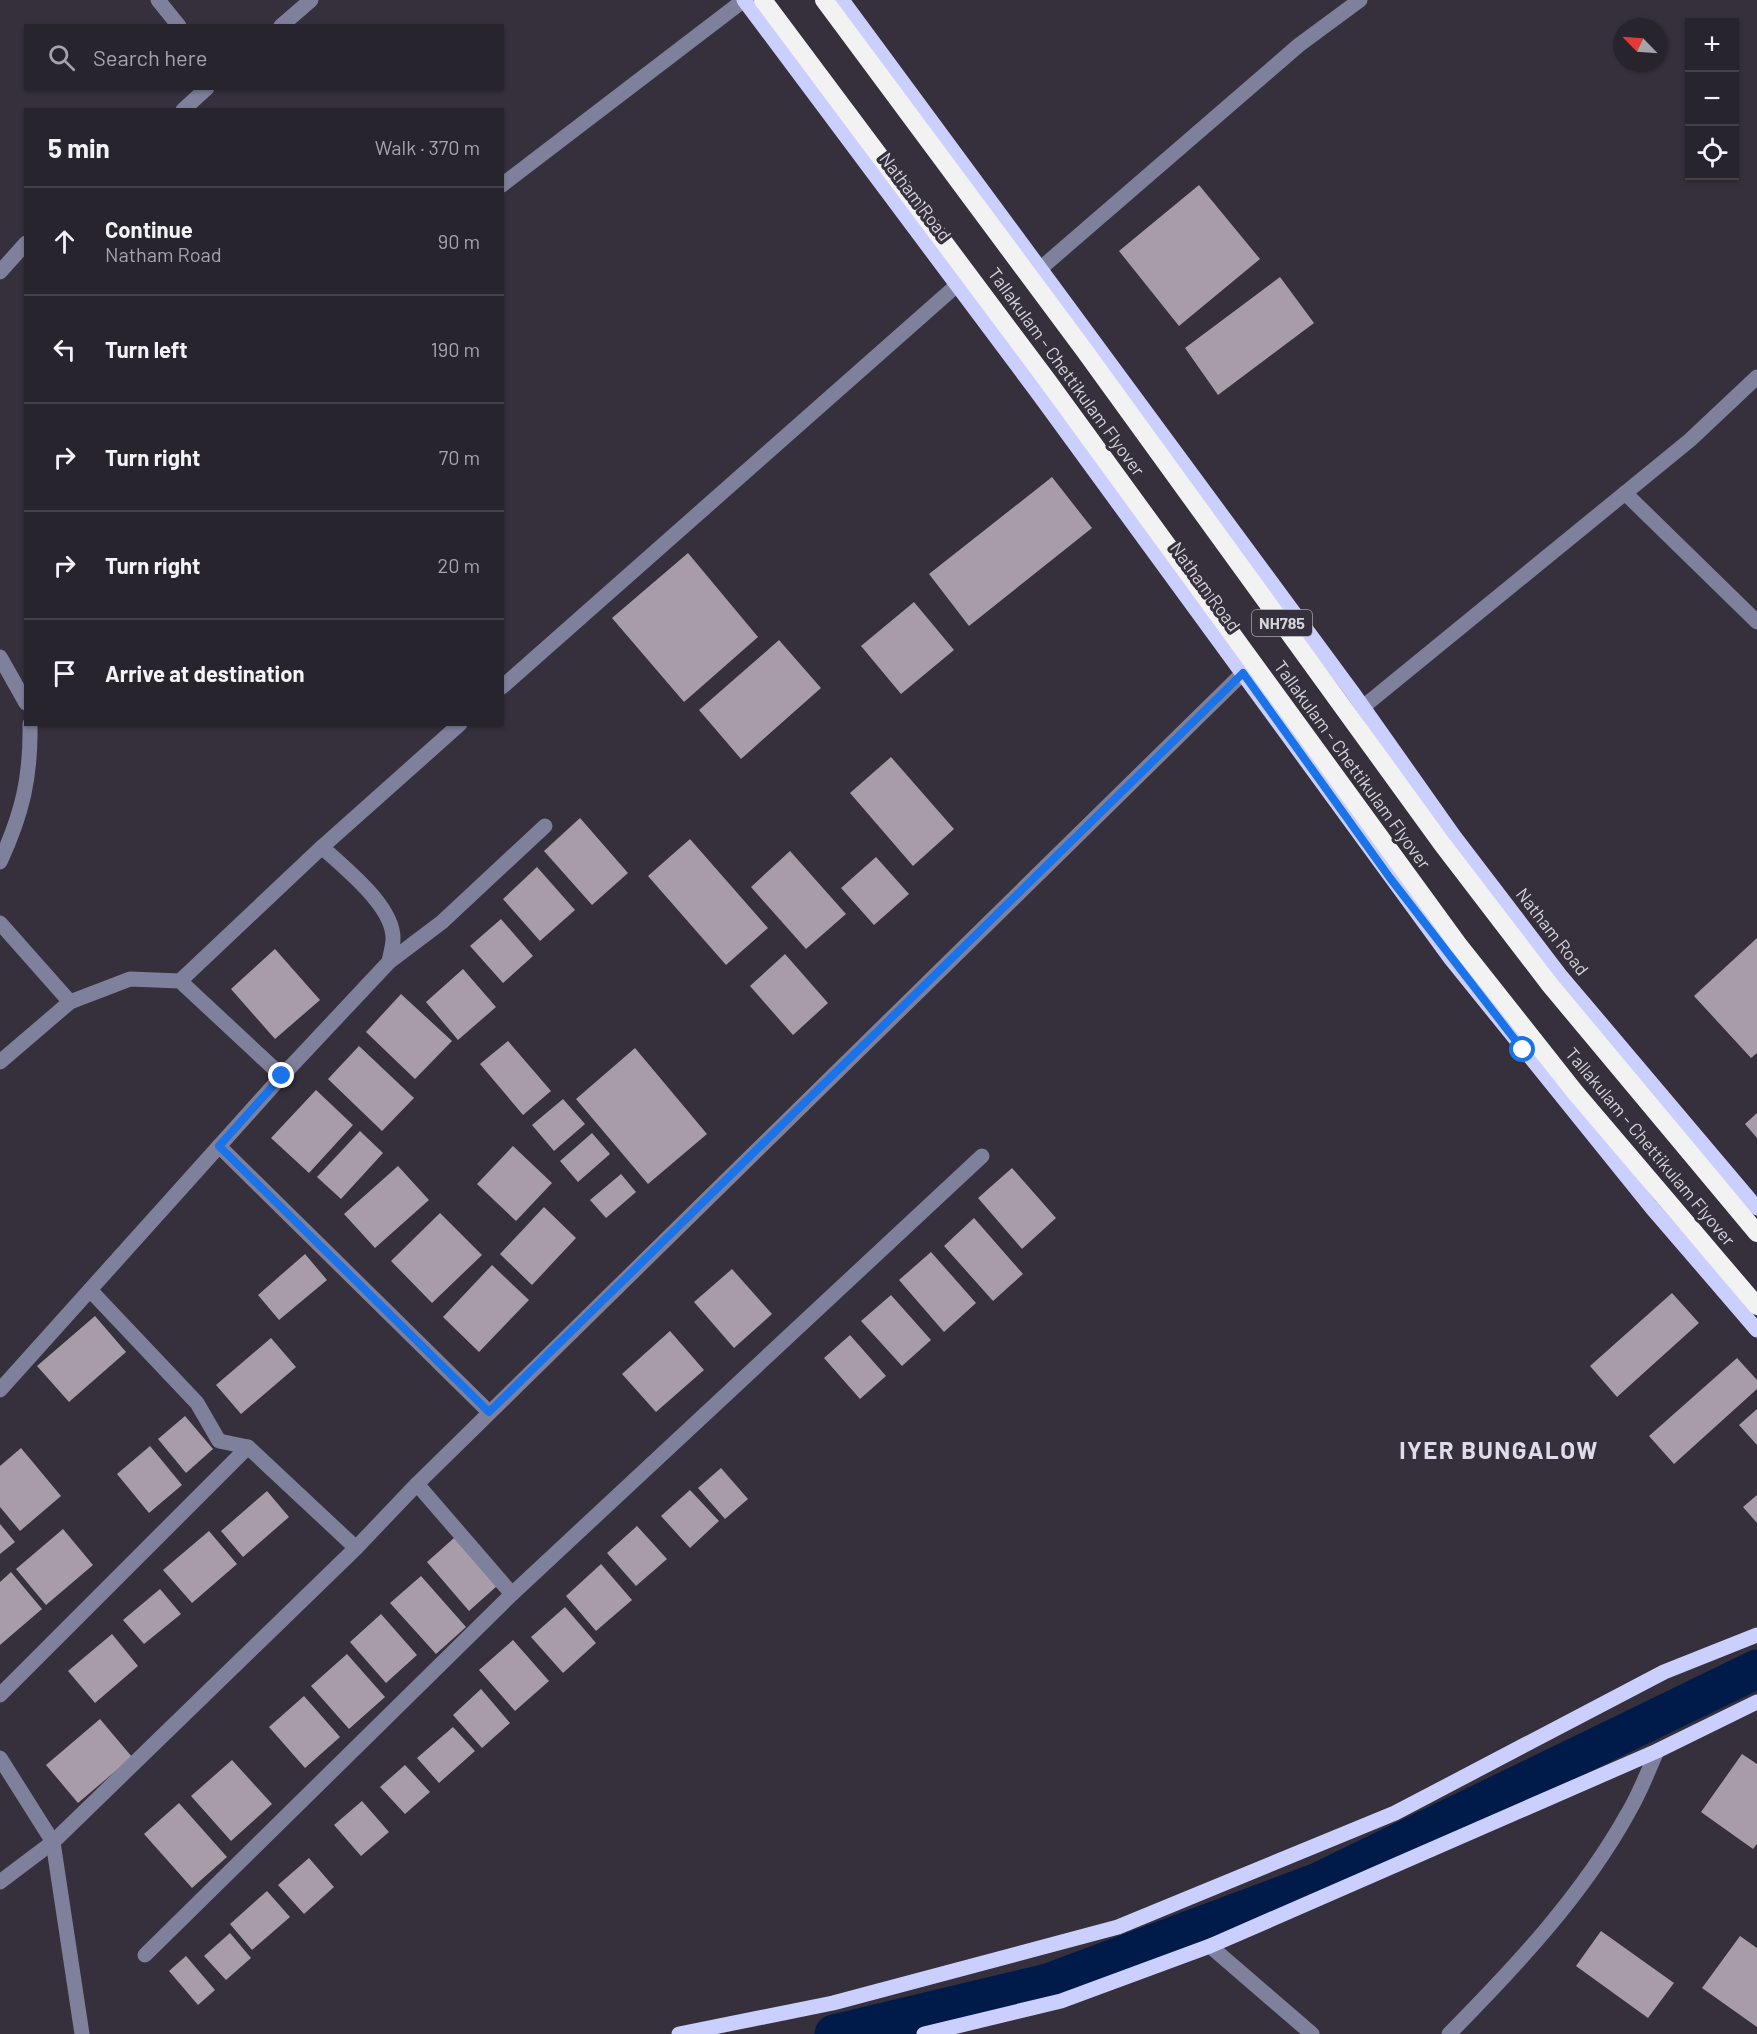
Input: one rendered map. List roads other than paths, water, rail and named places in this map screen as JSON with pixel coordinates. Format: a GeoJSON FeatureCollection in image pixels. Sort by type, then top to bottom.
{"type":"FeatureCollection","features":[{"type":"Feature","properties":{"kind":"highway","name":"Tallakulam - Chettikulam Flyover"},"geometry":{"type":"LineString","coordinates":[[763,0],[1040,371],[1458,944],[1575,1092],[1757,1306]]}},
{"type":"Feature","properties":{"kind":"highway","name":"Tallakulam - Chettikulam Flyover"},"geometry":{"type":"LineString","coordinates":[[824,0],[1084,350],[1470,881],[1557,994],[1757,1233]]}},
{"type":"Feature","properties":{"kind":"main road","name":"Natham Road"},"geometry":{"type":"LineString","coordinates":[[744,0],[957,285],[1451,959],[1645,1199],[1757,1330]]}},
{"type":"Feature","properties":{"kind":"main road","name":"Natham Road"},"geometry":{"type":"LineString","coordinates":[[842,0],[1363,707],[1454,836],[1560,975],[1757,1208]]}},
{"type":"Feature","properties":{"kind":"main road"},"geometry":{"type":"LineString","coordinates":[[680,2034],[832,2003],[1118,1926],[1395,1814],[1664,1672],[1757,1635]]}},
{"type":"Feature","properties":{"kind":"main road"},"geometry":{"type":"LineString","coordinates":[[924,2034],[1061,2001],[1210,1946],[1657,1751],[1757,1702]]}},
{"type":"Feature","properties":{"kind":"street"},"geometry":{"type":"LineString","coordinates":[[158,0],[177,24]]}},
{"type":"Feature","properties":{"kind":"street"},"geometry":{"type":"LineString","coordinates":[[283,24],[311,0]]}},
{"type":"Feature","properties":{"kind":"street"},"geometry":{"type":"LineString","coordinates":[[504,183],[744,0]]}},
{"type":"Feature","properties":{"kind":"street"},"geometry":{"type":"LineString","coordinates":[[1041,268],[1299,45],[1360,0]]}},
{"type":"Feature","properties":{"kind":"street"},"geometry":{"type":"LineString","coordinates":[[185,108],[205,90]]}},
{"type":"Feature","properties":{"kind":"street"},"geometry":{"type":"LineString","coordinates":[[0,272],[24,245]]}},
{"type":"Feature","properties":{"kind":"street"},"geometry":{"type":"LineString","coordinates":[[504,685],[957,285]]}},
{"type":"Feature","properties":{"kind":"street"},"geometry":{"type":"LineString","coordinates":[[1363,707],[1690,440],[1757,377]]}},
{"type":"Feature","properties":{"kind":"street"},"geometry":{"type":"LineString","coordinates":[[1625,493],[1757,622]]}},
{"type":"Feature","properties":{"kind":"street"},"geometry":{"type":"LineString","coordinates":[[0,657],[24,699]]}},
{"type":"Feature","properties":{"kind":"street"},"geometry":{"type":"LineString","coordinates":[[0,1882],[53,1842],[357,1548],[489,1412],[1243,673]]}},
{"type":"Feature","properties":{"kind":"street"},"geometry":{"type":"LineString","coordinates":[[0,862],[18,824],[30,775],[30,726]]}},
{"type":"Feature","properties":{"kind":"street"},"geometry":{"type":"LineString","coordinates":[[180,981],[322,847],[458,726]]}},
{"type":"Feature","properties":{"kind":"street"},"geometry":{"type":"LineString","coordinates":[[0,1390],[282,1076],[389,962],[442,922],[545,826]]}},
{"type":"Feature","properties":{"kind":"street"},"geometry":{"type":"LineString","coordinates":[[322,847],[380,903],[390,922],[393,938],[389,962]]}},
{"type":"Feature","properties":{"kind":"street"},"geometry":{"type":"LineString","coordinates":[[0,923],[69,1002]]}},
{"type":"Feature","properties":{"kind":"street"},"geometry":{"type":"LineString","coordinates":[[0,1062],[69,1002],[130,979],[180,981],[282,1076]]}},
{"type":"Feature","properties":{"kind":"street"},"geometry":{"type":"LineString","coordinates":[[219,1146],[489,1412]]}},
{"type":"Feature","properties":{"kind":"street"},"geometry":{"type":"LineString","coordinates":[[146,1955],[512,1594],[982,1156]]}},
{"type":"Feature","properties":{"kind":"street"},"geometry":{"type":"LineString","coordinates":[[90,1290],[197,1403],[219,1441],[248,1447],[357,1548]]}},
{"type":"Feature","properties":{"kind":"street"},"geometry":{"type":"LineString","coordinates":[[0,1695],[248,1447]]}},
{"type":"Feature","properties":{"kind":"street"},"geometry":{"type":"LineString","coordinates":[[417,1484],[512,1594]]}},
{"type":"Feature","properties":{"kind":"street"},"geometry":{"type":"LineString","coordinates":[[1449,2034],[1510,1973],[1595,1868],[1629,1812],[1657,1751]]}},
{"type":"Feature","properties":{"kind":"street"},"geometry":{"type":"LineString","coordinates":[[0,1758],[53,1842],[82,2034]]}},
{"type":"Feature","properties":{"kind":"street"},"geometry":{"type":"LineString","coordinates":[[1210,1946],[1312,2034]]}},
{"type":"Feature","properties":{"kind":"waterway"},"geometry":{"type":"LineString","coordinates":[[834,2034],[1048,1983],[1318,1882],[1757,1669]]}},
{"type":"Feature","properties":{"kind":"district","name":"IYER BUNGALOW"},"geometry":{"type":"Point","coordinates":[1499,1451]}}]}
